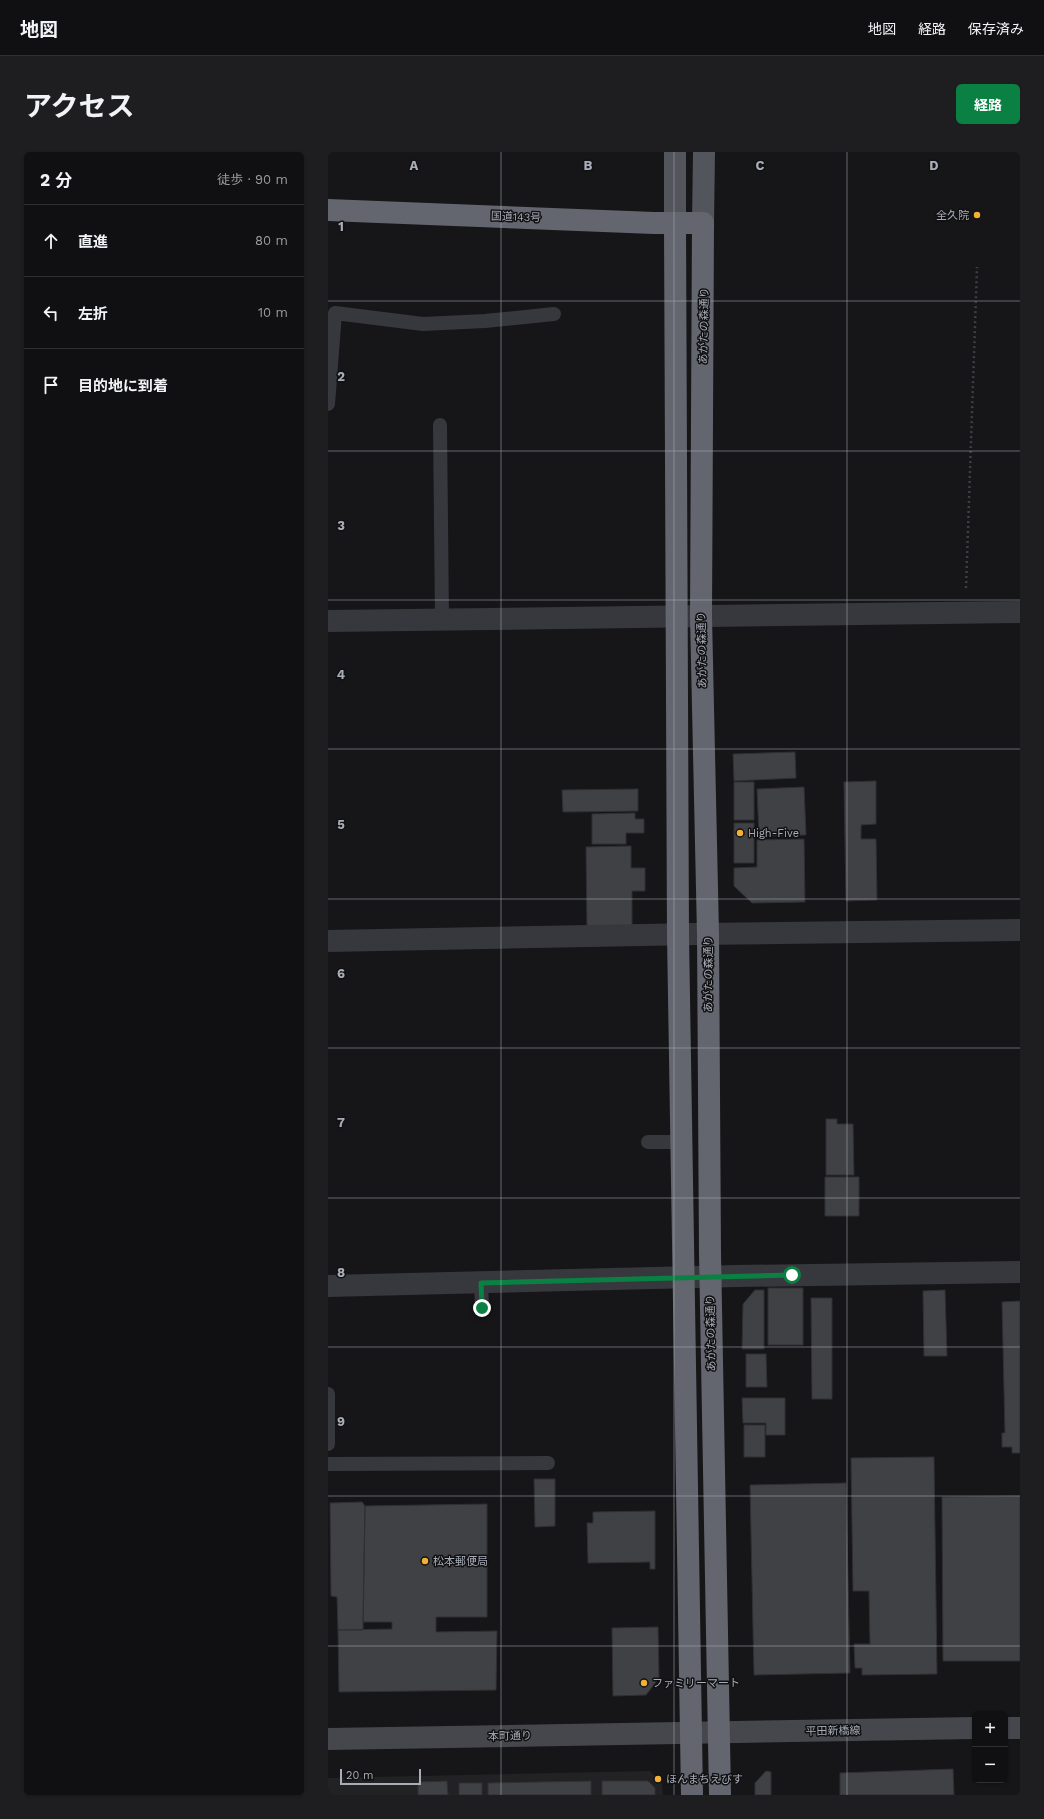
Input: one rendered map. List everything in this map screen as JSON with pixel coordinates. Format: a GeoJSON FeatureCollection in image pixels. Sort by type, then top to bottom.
{"type":"FeatureCollection","features":[{"type":"Feature","properties":{"kind":"highway","name":"国道143号"},"geometry":{"type":"LineString","coordinates":[[328,210],[703,223]]}},
{"type":"Feature","properties":{"kind":"highway"},"geometry":{"type":"LineString","coordinates":[[675,223],[678,935],[692,1795]]}},
{"type":"Feature","properties":{"kind":"highway","name":"あがたの森通り"},"geometry":{"type":"LineString","coordinates":[[703,223],[701,616],[708,934],[710,1277],[720,1795]]}},
{"type":"Feature","properties":{"kind":"main road"},"geometry":{"type":"LineString","coordinates":[[675,152],[675,223]]}},
{"type":"Feature","properties":{"kind":"main road","name":"あがたの森通り"},"geometry":{"type":"LineString","coordinates":[[703,223],[704,152]]}},
{"type":"Feature","properties":{"kind":"street"},"geometry":{"type":"LineString","coordinates":[[328,621],[1020,612]]}},
{"type":"Feature","properties":{"kind":"street"},"geometry":{"type":"LineString","coordinates":[[328,941],[1020,930]]}},
{"type":"Feature","properties":{"kind":"street"},"geometry":{"type":"LineString","coordinates":[[328,1286],[481,1283],[504,1279],[684,1278],[792,1271],[1020,1272]]}},
{"type":"Feature","properties":{"kind":"street","name":"平田新橋線"},"geometry":{"type":"LineString","coordinates":[[691,1732],[972,1728]]}},
{"type":"Feature","properties":{"kind":"street"},"geometry":{"type":"LineString","coordinates":[[1008,1728],[1020,1728]]}},
{"type":"Feature","properties":{"kind":"street","name":"本町通り"},"geometry":{"type":"LineString","coordinates":[[328,1739],[691,1732]]}},
{"type":"Feature","properties":{"kind":"lane"},"geometry":{"type":"LineString","coordinates":[[328,404],[335,313],[423,324],[485,321],[554,314]]}},
{"type":"Feature","properties":{"kind":"lane"},"geometry":{"type":"LineString","coordinates":[[440,425],[442,619]]}},
{"type":"Feature","properties":{"kind":"lane"},"geometry":{"type":"LineString","coordinates":[[648,1142],[681,1142]]}},
{"type":"Feature","properties":{"kind":"lane"},"geometry":{"type":"LineString","coordinates":[[481,1283],[482,1308]]}},
{"type":"Feature","properties":{"kind":"lane"},"geometry":{"type":"LineString","coordinates":[[328,1394],[328,1444]]}},
{"type":"Feature","properties":{"kind":"lane"},"geometry":{"type":"LineString","coordinates":[[328,1464],[548,1463]]}},
{"type":"Feature","properties":{"kind":"path"},"geometry":{"type":"LineString","coordinates":[[965,613],[977,267]]}},
{"type":"Feature","properties":{"kind":"shaded area"},"geometry":{"type":"Polygon","coordinates":[[[650,1771],[662,1784],[663,1795],[328,1795],[328,1778],[650,1771]]]}},
{"type":"Feature","properties":{"kind":"building"},"geometry":{"type":"Polygon","coordinates":[[[795,752],[796,778],[734,781],[733,754],[795,752]]]}},
{"type":"Feature","properties":{"kind":"building"},"geometry":{"type":"Polygon","coordinates":[[[876,781],[876,824],[861,825],[861,839],[876,839],[877,900],[846,901],[844,782],[876,781]]]}},
{"type":"Feature","properties":{"kind":"building"},"geometry":{"type":"Polygon","coordinates":[[[734,782],[754,782],[754,820],[734,820],[734,782]]]}},
{"type":"Feature","properties":{"kind":"building"},"geometry":{"type":"Polygon","coordinates":[[[804,787],[806,835],[759,836],[757,789],[804,787]]]}},
{"type":"Feature","properties":{"kind":"building"},"geometry":{"type":"Polygon","coordinates":[[[638,789],[638,811],[563,812],[562,790],[638,789]]]}},
{"type":"Feature","properties":{"kind":"building"},"geometry":{"type":"Polygon","coordinates":[[[635,813],[635,819],[644,819],[644,833],[626,833],[626,844],[592,844],[592,814],[635,813]]]}},
{"type":"Feature","properties":{"kind":"building"},"geometry":{"type":"Polygon","coordinates":[[[734,823],[754,823],[754,863],[734,863],[734,823]]]}},
{"type":"Feature","properties":{"kind":"building"},"geometry":{"type":"Polygon","coordinates":[[[804,839],[805,902],[752,903],[734,886],[734,868],[757,867],[757,840],[804,839]]]}},
{"type":"Feature","properties":{"kind":"building"},"geometry":{"type":"Polygon","coordinates":[[[631,846],[631,868],[645,868],[645,891],[632,891],[632,927],[587,928],[586,847],[631,846]]]}},
{"type":"Feature","properties":{"kind":"building"},"geometry":{"type":"Polygon","coordinates":[[[826,1119],[837,1119],[837,1124],[853,1124],[854,1175],[826,1175],[826,1119]]]}},
{"type":"Feature","properties":{"kind":"building"},"geometry":{"type":"Polygon","coordinates":[[[825,1177],[859,1177],[859,1216],[825,1216],[825,1177]]]}},
{"type":"Feature","properties":{"kind":"building"},"geometry":{"type":"Polygon","coordinates":[[[768,1288],[803,1288],[803,1345],[768,1345],[768,1288]]]}},
{"type":"Feature","properties":{"kind":"building"},"geometry":{"type":"Polygon","coordinates":[[[755,1290],[764,1290],[764,1349],[742,1349],[743,1304],[755,1290]]]}},
{"type":"Feature","properties":{"kind":"building"},"geometry":{"type":"Polygon","coordinates":[[[945,1290],[947,1356],[924,1356],[923,1291],[945,1290]]]}},
{"type":"Feature","properties":{"kind":"building"},"geometry":{"type":"Polygon","coordinates":[[[811,1298],[832,1298],[832,1399],[812,1399],[811,1298]]]}},
{"type":"Feature","properties":{"kind":"building"},"geometry":{"type":"Polygon","coordinates":[[[1020,1301],[1020,1453],[1012,1453],[1012,1447],[1002,1447],[1002,1433],[1005,1433],[1002,1302],[1020,1301]]]}},
{"type":"Feature","properties":{"kind":"building"},"geometry":{"type":"Polygon","coordinates":[[[746,1354],[766,1354],[767,1387],[746,1387],[746,1354]]]}},
{"type":"Feature","properties":{"kind":"building"},"geometry":{"type":"Polygon","coordinates":[[[742,1398],[785,1398],[785,1435],[766,1435],[766,1423],[743,1423],[742,1398]]]}},
{"type":"Feature","properties":{"kind":"building"},"geometry":{"type":"Polygon","coordinates":[[[744,1425],[765,1425],[765,1457],[744,1457],[744,1425]]]}},
{"type":"Feature","properties":{"kind":"building"},"geometry":{"type":"Polygon","coordinates":[[[934,1457],[937,1674],[862,1675],[862,1668],[855,1668],[854,1644],[870,1644],[869,1591],[853,1591],[851,1458],[934,1457]]]}},
{"type":"Feature","properties":{"kind":"building"},"geometry":{"type":"Polygon","coordinates":[[[534,1479],[555,1479],[555,1526],[535,1527],[534,1479]]]}},
{"type":"Feature","properties":{"kind":"building"},"geometry":{"type":"Polygon","coordinates":[[[846,1483],[850,1673],[754,1675],[750,1485],[846,1483]]]}},
{"type":"Feature","properties":{"kind":"building"},"geometry":{"type":"Polygon","coordinates":[[[1020,1496],[1020,1661],[943,1661],[942,1497],[1020,1496]]]}},
{"type":"Feature","properties":{"kind":"building"},"geometry":{"type":"Polygon","coordinates":[[[362,1502],[365,1506],[363,1630],[338,1630],[337,1597],[331,1596],[330,1503],[362,1502]]]}},
{"type":"Feature","properties":{"kind":"building","name":"松本郵便局"},"geometry":{"type":"Polygon","coordinates":[[[487,1504],[487,1617],[436,1617],[436,1632],[497,1631],[496,1690],[339,1692],[338,1630],[392,1629],[392,1622],[363,1622],[365,1506],[487,1504]]]}},
{"type":"Feature","properties":{"kind":"building"},"geometry":{"type":"Polygon","coordinates":[[[655,1511],[655,1569],[650,1569],[650,1562],[588,1563],[587,1523],[593,1523],[593,1512],[655,1511]]]}},
{"type":"Feature","properties":{"kind":"building"},"geometry":{"type":"Polygon","coordinates":[[[658,1627],[659,1678],[646,1695],[613,1696],[612,1628],[658,1627]]]}},
{"type":"Feature","properties":{"kind":"building"},"geometry":{"type":"Polygon","coordinates":[[[953,1769],[954,1795],[840,1795],[840,1773],[953,1769]]]}},
{"type":"Feature","properties":{"kind":"building"},"geometry":{"type":"Polygon","coordinates":[[[766,1771],[771,1772],[771,1795],[755,1795],[755,1783],[766,1771]]]}},
{"type":"Feature","properties":{"kind":"building"},"geometry":{"type":"Polygon","coordinates":[[[447,1781],[448,1795],[418,1795],[418,1782],[447,1781]]]}},
{"type":"Feature","properties":{"kind":"building"},"geometry":{"type":"Polygon","coordinates":[[[591,1781],[591,1795],[488,1795],[488,1783],[591,1781]]]}},
{"type":"Feature","properties":{"kind":"building"},"geometry":{"type":"Polygon","coordinates":[[[602,1781],[648,1781],[655,1788],[655,1795],[602,1795],[602,1781]]]}},
{"type":"Feature","properties":{"kind":"building"},"geometry":{"type":"Polygon","coordinates":[[[459,1783],[482,1783],[482,1795],[459,1795],[459,1783]]]}},
{"type":"Feature","properties":{"kind":"place","name":"全久院"},"geometry":{"type":"Point","coordinates":[977,215]}},
{"type":"Feature","properties":{"kind":"place","name":"High-Five"},"geometry":{"type":"Point","coordinates":[740,833]}},
{"type":"Feature","properties":{"kind":"place","name":"松本郵便局"},"geometry":{"type":"Point","coordinates":[425,1561]}},
{"type":"Feature","properties":{"kind":"place","name":"ファミリーマート"},"geometry":{"type":"Point","coordinates":[644,1683]}},
{"type":"Feature","properties":{"kind":"place","name":"ほんまちえびす"},"geometry":{"type":"Point","coordinates":[658,1779]}},
{"type":"Feature","properties":{"kind":"route"},"geometry":{"type":"LineString","coordinates":[[482,1308],[481,1283],[792,1275]]}}]}
